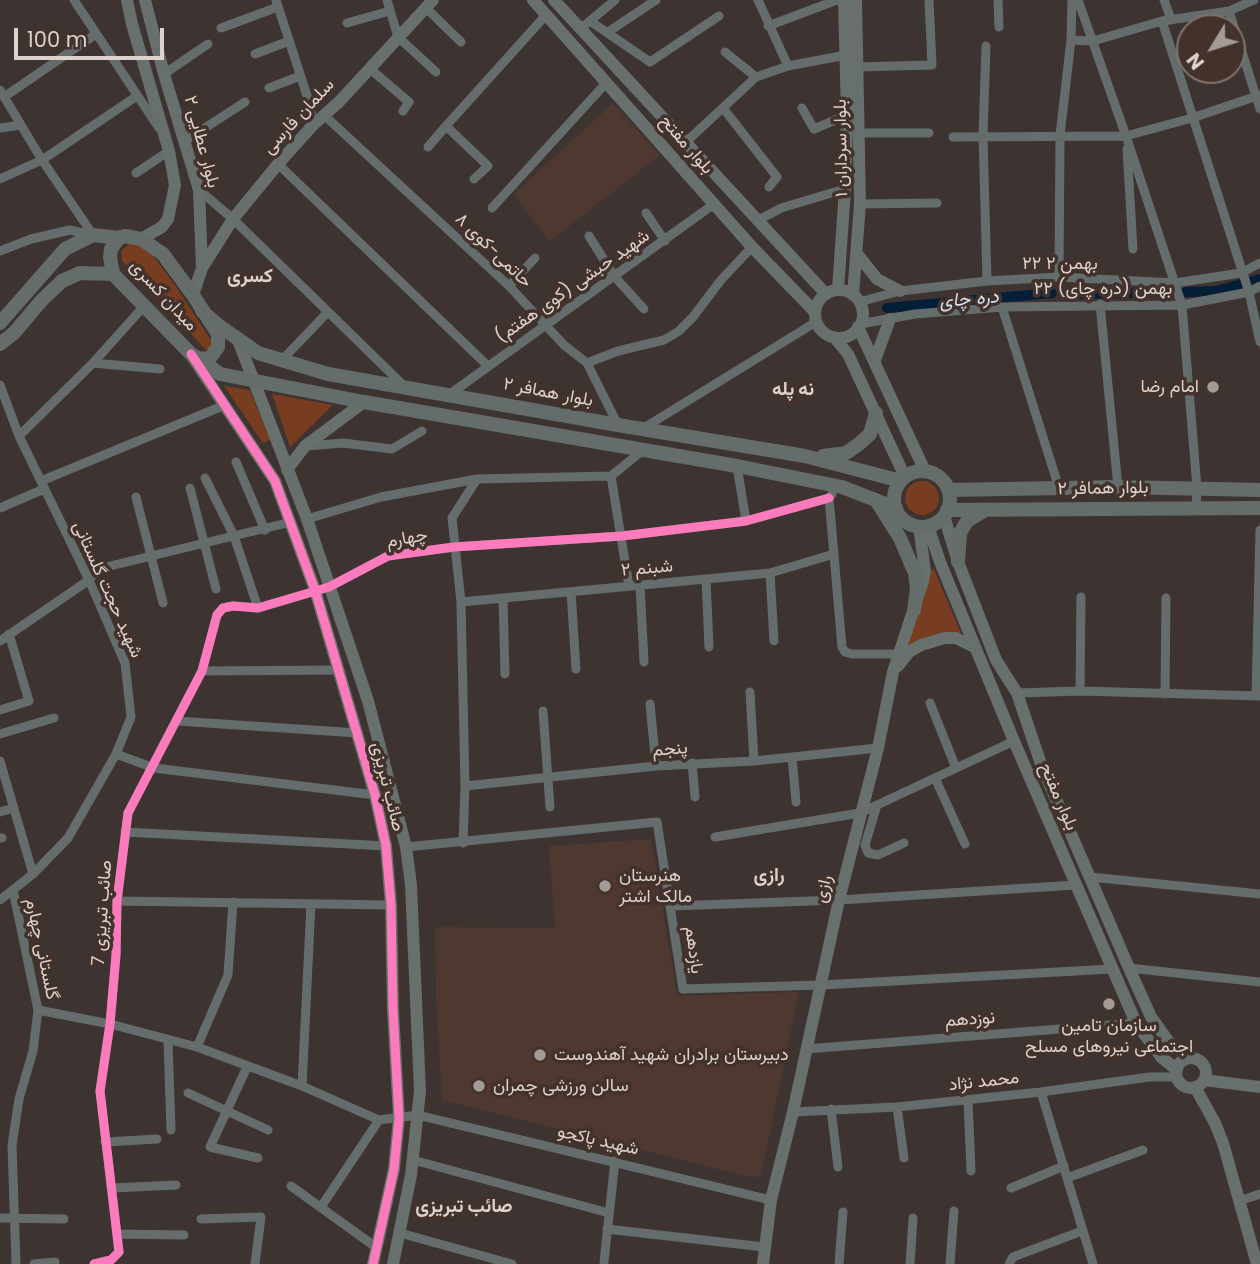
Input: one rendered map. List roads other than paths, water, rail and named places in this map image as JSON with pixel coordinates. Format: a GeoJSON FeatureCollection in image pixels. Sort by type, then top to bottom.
{"type":"FeatureCollection","features":[{"type":"Feature","properties":{"kind":"main road"},"geometry":{"type":"LineString","coordinates":[[0,323],[65,249],[93,236],[119,238]]}},
{"type":"Feature","properties":{"kind":"main road","name":"میدان کسری"},"geometry":{"type":"LineString","coordinates":[[133,236],[141,239],[163,254],[218,334],[219,343],[214,355],[195,357],[113,274],[111,249],[119,238],[133,236]]}},
{"type":"Feature","properties":{"kind":"main road"},"geometry":{"type":"LineString","coordinates":[[0,344],[14,333],[62,281],[80,273],[113,274]]}},
{"type":"Feature","properties":{"kind":"main road","name":"بلوار همافر ۲"},"geometry":{"type":"LineString","coordinates":[[202,311],[258,354],[328,374],[805,456],[903,479]]}},
{"type":"Feature","properties":{"kind":"main road"},"geometry":{"type":"LineString","coordinates":[[195,357],[216,373],[364,402],[737,466],[834,492],[876,500],[896,508],[904,519],[924,526],[946,513],[950,496],[948,489],[939,477],[918,471],[903,479],[895,492],[896,508]]}},
{"type":"Feature","properties":{"kind":"main road"},"geometry":{"type":"LineString","coordinates":[[805,456],[834,456],[846,453],[870,434],[876,413]]}},
{"type":"Feature","properties":{"kind":"main road","name":"بلوار همافر ۲"},"geometry":{"type":"LineString","coordinates":[[948,489],[1118,487],[1260,490]]}},
{"type":"Feature","properties":{"kind":"main road"},"geometry":{"type":"LineString","coordinates":[[876,500],[900,538],[915,573],[917,589],[914,610]]}},
{"type":"Feature","properties":{"kind":"main road","name":"بلوار همافر ۲"},"geometry":{"type":"LineString","coordinates":[[946,513],[1196,506],[1260,508]]}},
{"type":"Feature","properties":{"kind":"main road"},"geometry":{"type":"LineString","coordinates":[[957,558],[963,526],[971,518],[985,511]]}},
{"type":"Feature","properties":{"kind":"street"},"geometry":{"type":"LineString","coordinates":[[75,0],[164,135]]}},
{"type":"Feature","properties":{"kind":"street","name":"بلوار عطایی ۲"},"geometry":{"type":"LineString","coordinates":[[127,0],[176,185],[168,219],[162,227],[141,239]]}},
{"type":"Feature","properties":{"kind":"street","name":"بلوار عطایی ۲"},"geometry":{"type":"LineString","coordinates":[[145,0],[199,190],[202,268],[193,295]]}},
{"type":"Feature","properties":{"kind":"street"},"geometry":{"type":"LineString","coordinates":[[387,0],[398,37],[436,72]]}},
{"type":"Feature","properties":{"kind":"street","name":"بلوار مفتح"},"geometry":{"type":"LineString","coordinates":[[533,0],[816,317]]}},
{"type":"Feature","properties":{"kind":"street","name":"بلوار مفتح"},"geometry":{"type":"LineString","coordinates":[[554,0],[586,24],[757,221],[832,292]]}},
{"type":"Feature","properties":{"kind":"street"},"geometry":{"type":"LineString","coordinates":[[586,24],[615,0]]}},
{"type":"Feature","properties":{"kind":"street"},"geometry":{"type":"LineString","coordinates":[[608,32],[656,0]]}},
{"type":"Feature","properties":{"kind":"street"},"geometry":{"type":"LineString","coordinates":[[758,0],[788,66]]}},
{"type":"Feature","properties":{"kind":"street","name":"بلوار سرداران ۱"},"geometry":{"type":"LineString","coordinates":[[832,292],[845,189],[847,115],[844,0]]}},
{"type":"Feature","properties":{"kind":"street","name":"بلوار سرداران ۱"},"geometry":{"type":"LineString","coordinates":[[856,0],[860,133],[856,299]]}},
{"type":"Feature","properties":{"kind":"street"},"geometry":{"type":"LineString","coordinates":[[857,67],[932,65],[929,0]]}},
{"type":"Feature","properties":{"kind":"street"},"geometry":{"type":"LineString","coordinates":[[998,0],[999,27]]}},
{"type":"Feature","properties":{"kind":"street"},"geometry":{"type":"LineString","coordinates":[[1059,277],[1059,135],[1071,40],[1072,0]]}},
{"type":"Feature","properties":{"kind":"street"},"geometry":{"type":"LineString","coordinates":[[1078,0],[1182,305],[1197,488],[1196,506]]}},
{"type":"Feature","properties":{"kind":"street"},"geometry":{"type":"LineString","coordinates":[[1164,0],[1166,20],[1192,118],[1249,292],[1260,342]]}},
{"type":"Feature","properties":{"kind":"street"},"geometry":{"type":"LineString","coordinates":[[1071,40],[1093,41],[1166,20],[1229,10],[1254,0]]}},
{"type":"Feature","properties":{"kind":"street"},"geometry":{"type":"LineString","coordinates":[[768,26],[830,1]]}},
{"type":"Feature","properties":{"kind":"street"},"geometry":{"type":"LineString","coordinates":[[221,28],[277,4],[310,105],[313,125]]}},
{"type":"Feature","properties":{"kind":"street"},"geometry":{"type":"LineString","coordinates":[[430,4],[461,43]]}},
{"type":"Feature","properties":{"kind":"street","name":"سلمان فارسی"},"geometry":{"type":"LineString","coordinates":[[202,268],[233,219],[278,164],[430,4]]}},
{"type":"Feature","properties":{"kind":"street"},"geometry":{"type":"LineString","coordinates":[[1229,10],[1260,109]]}},
{"type":"Feature","properties":{"kind":"street"},"geometry":{"type":"LineString","coordinates":[[347,23],[390,11]]}},
{"type":"Feature","properties":{"kind":"street"},"geometry":{"type":"LineString","coordinates":[[428,146],[546,15]]}},
{"type":"Feature","properties":{"kind":"street"},"geometry":{"type":"LineString","coordinates":[[586,24],[608,32],[649,62],[719,16]]}},
{"type":"Feature","properties":{"kind":"street"},"geometry":{"type":"LineString","coordinates":[[132,24],[150,21]]}},
{"type":"Feature","properties":{"kind":"street"},"geometry":{"type":"LineString","coordinates":[[93,236],[2,94],[96,34]]}},
{"type":"Feature","properties":{"kind":"street"},"geometry":{"type":"LineString","coordinates":[[255,54],[289,41]]}},
{"type":"Feature","properties":{"kind":"street"},"geometry":{"type":"LineString","coordinates":[[164,74],[208,44]]}},
{"type":"Feature","properties":{"kind":"street"},"geometry":{"type":"LineString","coordinates":[[986,46],[983,136],[987,281]]}},
{"type":"Feature","properties":{"kind":"street"},"geometry":{"type":"LineString","coordinates":[[725,52],[756,77]]}},
{"type":"Feature","properties":{"kind":"street"},"geometry":{"type":"LineString","coordinates":[[686,142],[756,77],[788,66],[845,55]]}},
{"type":"Feature","properties":{"kind":"street"},"geometry":{"type":"LineString","coordinates":[[369,68],[409,102],[403,111]]}},
{"type":"Feature","properties":{"kind":"street"},"geometry":{"type":"LineString","coordinates":[[269,88],[300,76]]}},
{"type":"Feature","properties":{"kind":"street"},"geometry":{"type":"LineString","coordinates":[[492,208],[607,82]]}},
{"type":"Feature","properties":{"kind":"street"},"geometry":{"type":"LineString","coordinates":[[0,179],[42,160],[137,96]]}},
{"type":"Feature","properties":{"kind":"street"},"geometry":{"type":"LineString","coordinates":[[953,137],[1126,136],[1258,96]]}},
{"type":"Feature","properties":{"kind":"street"},"geometry":{"type":"LineString","coordinates":[[185,141],[245,102]]}},
{"type":"Feature","properties":{"kind":"street"},"geometry":{"type":"LineString","coordinates":[[723,108],[777,177],[769,187]]}},
{"type":"Feature","properties":{"kind":"street"},"geometry":{"type":"LineString","coordinates":[[802,108],[814,129],[847,115]]}},
{"type":"Feature","properties":{"kind":"street","name":"حاتمی-کوی ۸"},"geometry":{"type":"LineString","coordinates":[[325,116],[509,286],[564,345],[587,363],[618,425]]}},
{"type":"Feature","properties":{"kind":"street"},"geometry":{"type":"LineString","coordinates":[[0,128],[21,125]]}},
{"type":"Feature","properties":{"kind":"street"},"geometry":{"type":"LineString","coordinates":[[446,126],[488,166],[474,179]]}},
{"type":"Feature","properties":{"kind":"street"},"geometry":{"type":"LineString","coordinates":[[860,133],[929,133]]}},
{"type":"Feature","properties":{"kind":"street"},"geometry":{"type":"LineString","coordinates":[[1126,136],[1133,249]]}},
{"type":"Feature","properties":{"kind":"street"},"geometry":{"type":"LineString","coordinates":[[136,173],[169,151]]}},
{"type":"Feature","properties":{"kind":"street"},"geometry":{"type":"LineString","coordinates":[[278,164],[488,366]]}},
{"type":"Feature","properties":{"kind":"street"},"geometry":{"type":"LineString","coordinates":[[757,221],[781,208],[845,189]]}},
{"type":"Feature","properties":{"kind":"street"},"geometry":{"type":"LineString","coordinates":[[199,190],[233,219],[402,385]]}},
{"type":"Feature","properties":{"kind":"street"},"geometry":{"type":"LineString","coordinates":[[860,204],[937,203]]}},
{"type":"Feature","properties":{"kind":"street","name":"شهید حبشی (کوی هفتم)"},"geometry":{"type":"LineString","coordinates":[[450,394],[714,204]]}},
{"type":"Feature","properties":{"kind":"street"},"geometry":{"type":"LineString","coordinates":[[646,213],[665,241]]}},
{"type":"Feature","properties":{"kind":"street"},"geometry":{"type":"LineString","coordinates":[[0,251],[31,239],[70,230],[93,236]]}},
{"type":"Feature","properties":{"kind":"street"},"geometry":{"type":"LineString","coordinates":[[589,236],[614,276],[645,309]]}},
{"type":"Feature","properties":{"kind":"street"},"geometry":{"type":"LineString","coordinates":[[587,363],[618,351],[664,340],[679,331],[752,247]]}},
{"type":"Feature","properties":{"kind":"street"},"geometry":{"type":"LineString","coordinates":[[858,255],[877,279],[900,291]]}},
{"type":"Feature","properties":{"kind":"street"},"geometry":{"type":"LineString","coordinates":[[509,286],[535,258]]}},
{"type":"Feature","properties":{"kind":"street","name":"۲۲ بهمن ۲"},"geometry":{"type":"LineString","coordinates":[[856,299],[987,281],[1059,277],[1175,283],[1241,273],[1260,263]]}},
{"type":"Feature","properties":{"kind":"street","name":"۲۲ بهمن (دره چای)"},"geometry":{"type":"LineString","coordinates":[[859,326],[915,314],[1002,307],[1182,305],[1249,292],[1260,286]]}},
{"type":"Feature","properties":{"kind":"street"},"geometry":{"type":"LineString","coordinates":[[834,338],[845,337],[859,326],[862,315],[856,299],[832,292],[818,301],[816,317],[827,335],[834,338],[848,354],[903,479]]}},
{"type":"Feature","properties":{"kind":"street"},"geometry":{"type":"LineString","coordinates":[[19,436],[93,363],[145,304]]}},
{"type":"Feature","properties":{"kind":"street"},"geometry":{"type":"LineString","coordinates":[[1100,304],[1118,487]]}},
{"type":"Feature","properties":{"kind":"street"},"geometry":{"type":"LineString","coordinates":[[1002,307],[1059,488]]}},
{"type":"Feature","properties":{"kind":"street"},"geometry":{"type":"LineString","coordinates":[[281,361],[327,313]]}},
{"type":"Feature","properties":{"kind":"street"},"geometry":{"type":"LineString","coordinates":[[641,429],[816,317]]}},
{"type":"Feature","properties":{"kind":"street"},"geometry":{"type":"LineString","coordinates":[[875,360],[890,318]]}},
{"type":"Feature","properties":{"kind":"street"},"geometry":{"type":"LineString","coordinates":[[859,326],[925,471]]}},
{"type":"Feature","properties":{"kind":"street","name":"صائب تبریزی"},"geometry":{"type":"LineString","coordinates":[[239,340],[307,519],[368,701],[406,847],[411,885],[419,1091],[411,1175],[393,1264]]}},
{"type":"Feature","properties":{"kind":"street","name":"صائب تبریزی"},"geometry":{"type":"LineString","coordinates":[[195,357],[275,481],[315,590],[358,733],[386,845],[391,905],[399,1118],[394,1169],[373,1264]]}},
{"type":"Feature","properties":{"kind":"street"},"geometry":{"type":"LineString","coordinates":[[93,363],[160,369]]}},
{"type":"Feature","properties":{"kind":"street","name":"شهید حجت گلستانی"},"geometry":{"type":"LineString","coordinates":[[0,385],[19,436],[89,580],[125,663],[131,717],[116,754],[68,838],[33,874],[0,900]]}},
{"type":"Feature","properties":{"kind":"street"},"geometry":{"type":"LineString","coordinates":[[268,469],[275,461],[286,467],[305,446],[364,402]]}},
{"type":"Feature","properties":{"kind":"street"},"geometry":{"type":"LineString","coordinates":[[0,508],[42,485],[225,405]]}},
{"type":"Feature","properties":{"kind":"street"},"geometry":{"type":"LineString","coordinates":[[305,446],[344,443],[392,449],[422,432]]}},
{"type":"Feature","properties":{"kind":"street"},"geometry":{"type":"LineString","coordinates":[[307,519],[381,497],[477,479],[611,476],[642,451]]}},
{"type":"Feature","properties":{"kind":"street"},"geometry":{"type":"LineString","coordinates":[[236,462],[265,530]]}},
{"type":"Feature","properties":{"kind":"street"},"geometry":{"type":"LineString","coordinates":[[737,466],[746,521]]}},
{"type":"Feature","properties":{"kind":"street"},"geometry":{"type":"LineString","coordinates":[[611,476],[629,586]]}},
{"type":"Feature","properties":{"kind":"street"},"geometry":{"type":"LineString","coordinates":[[205,478],[234,536],[258,608]]}},
{"type":"Feature","properties":{"kind":"street"},"geometry":{"type":"LineString","coordinates":[[406,847],[463,843],[461,602],[452,518],[477,479]]}},
{"type":"Feature","properties":{"kind":"street"},"geometry":{"type":"LineString","coordinates":[[190,488],[216,589]]}},
{"type":"Feature","properties":{"kind":"street"},"geometry":{"type":"LineString","coordinates":[[834,492],[834,554],[842,647],[845,652],[899,654]]}},
{"type":"Feature","properties":{"kind":"street","name":"چهارم"},"geometry":{"type":"LineString","coordinates":[[315,590],[329,587],[388,556],[454,547],[622,536],[746,521],[834,492]]}},
{"type":"Feature","properties":{"kind":"street"},"geometry":{"type":"LineString","coordinates":[[136,497],[163,603]]}},
{"type":"Feature","properties":{"kind":"street","name":"بلوار مفتح"},"geometry":{"type":"LineString","coordinates":[[946,513],[957,558],[996,660],[1017,693],[1042,767],[1129,968],[1158,1026],[1171,1045],[1191,1058]]}},
{"type":"Feature","properties":{"kind":"street"},"geometry":{"type":"LineString","coordinates":[[0,641],[89,580],[98,569],[291,522]]}},
{"type":"Feature","properties":{"kind":"street","name":"بلوار مفتح"},"geometry":{"type":"LineString","coordinates":[[924,526],[1136,1023],[1161,1057],[1177,1073]]}},
{"type":"Feature","properties":{"kind":"street","name":"رازی"},"geometry":{"type":"LineString","coordinates":[[763,1264],[771,1200],[839,900],[878,748],[893,672],[925,571],[924,526]]}},
{"type":"Feature","properties":{"kind":"street"},"geometry":{"type":"LineString","coordinates":[[1017,693],[1080,691],[1258,696],[1260,530]]}},
{"type":"Feature","properties":{"kind":"street"},"geometry":{"type":"LineString","coordinates":[[940,562],[948,552],[957,558]]}},
{"type":"Feature","properties":{"kind":"street","name":"شبنم ۲"},"geometry":{"type":"LineString","coordinates":[[461,602],[770,573],[834,554]]}},
{"type":"Feature","properties":{"kind":"street"},"geometry":{"type":"LineString","coordinates":[[770,573],[774,641]]}},
{"type":"Feature","properties":{"kind":"street"},"geometry":{"type":"LineString","coordinates":[[706,579],[709,648]]}},
{"type":"Feature","properties":{"kind":"street"},"geometry":{"type":"LineString","coordinates":[[640,585],[644,662]]}},
{"type":"Feature","properties":{"kind":"street","name":"صائب تبریزی 7"},"geometry":{"type":"LineString","coordinates":[[94,1264],[111,1260],[119,1252],[100,1091],[110,1024],[117,901],[128,813],[154,768],[202,671],[217,615],[223,608],[258,608],[315,590]]}},
{"type":"Feature","properties":{"kind":"street"},"geometry":{"type":"LineString","coordinates":[[571,592],[576,669]]}},
{"type":"Feature","properties":{"kind":"street"},"geometry":{"type":"LineString","coordinates":[[1080,691],[1082,597]]}},
{"type":"Feature","properties":{"kind":"street"},"geometry":{"type":"LineString","coordinates":[[503,598],[505,674]]}},
{"type":"Feature","properties":{"kind":"street"},"geometry":{"type":"LineString","coordinates":[[1165,694],[1167,598]]}},
{"type":"Feature","properties":{"kind":"street"},"geometry":{"type":"LineString","coordinates":[[0,710],[29,701],[9,634]]}},
{"type":"Feature","properties":{"kind":"street"},"geometry":{"type":"LineString","coordinates":[[893,672],[909,653],[933,641],[956,638],[976,648]]}},
{"type":"Feature","properties":{"kind":"street"},"geometry":{"type":"LineString","coordinates":[[202,671],[339,670]]}},
{"type":"Feature","properties":{"kind":"street"},"geometry":{"type":"LineString","coordinates":[[750,692],[754,761]]}},
{"type":"Feature","properties":{"kind":"street"},"geometry":{"type":"LineString","coordinates":[[930,703],[956,768]]}},
{"type":"Feature","properties":{"kind":"street"},"geometry":{"type":"LineString","coordinates":[[650,704],[656,766]]}},
{"type":"Feature","properties":{"kind":"street"},"geometry":{"type":"LineString","coordinates":[[543,710],[550,807]]}},
{"type":"Feature","properties":{"kind":"street"},"geometry":{"type":"LineString","coordinates":[[0,734],[54,718]]}},
{"type":"Feature","properties":{"kind":"street"},"geometry":{"type":"LineString","coordinates":[[177,721],[358,733]]}},
{"type":"Feature","properties":{"kind":"street"},"geometry":{"type":"LineString","coordinates":[[715,838],[860,813],[1014,741]]}},
{"type":"Feature","properties":{"kind":"street","name":"پنجم"},"geometry":{"type":"LineString","coordinates":[[464,786],[656,766],[754,761],[878,748]]}},
{"type":"Feature","properties":{"kind":"street"},"geometry":{"type":"LineString","coordinates":[[116,754],[154,768],[375,795]]}},
{"type":"Feature","properties":{"kind":"street"},"geometry":{"type":"LineString","coordinates":[[792,757],[796,802]]}},
{"type":"Feature","properties":{"kind":"street"},"geometry":{"type":"LineString","coordinates":[[0,763],[33,874]]}},
{"type":"Feature","properties":{"kind":"street"},"geometry":{"type":"LineString","coordinates":[[692,764],[695,797]]}},
{"type":"Feature","properties":{"kind":"street"},"geometry":{"type":"LineString","coordinates":[[934,778],[965,844]]}},
{"type":"Feature","properties":{"kind":"street"},"geometry":{"type":"LineString","coordinates":[[877,805],[865,845],[868,853],[877,855],[904,843]]}},
{"type":"Feature","properties":{"kind":"street"},"geometry":{"type":"LineString","coordinates":[[0,812],[14,808]]}},
{"type":"Feature","properties":{"kind":"street","name":"یازدهم"},"geometry":{"type":"LineString","coordinates":[[463,843],[657,822],[683,989],[821,985]]}},
{"type":"Feature","properties":{"kind":"street"},"geometry":{"type":"LineString","coordinates":[[125,832],[386,845]]}},
{"type":"Feature","properties":{"kind":"street"},"geometry":{"type":"LineString","coordinates":[[1060,848],[1074,842]]}},
{"type":"Feature","properties":{"kind":"street"},"geometry":{"type":"LineString","coordinates":[[1090,877],[1260,894]]}},
{"type":"Feature","properties":{"kind":"street"},"geometry":{"type":"LineString","coordinates":[[671,906],[839,900],[1076,885]]}},
{"type":"Feature","properties":{"kind":"street","name":"گلستانی چهارم"},"geometry":{"type":"LineString","coordinates":[[13,890],[38,1010],[33,1051],[19,1099],[12,1145],[16,1264]]}},
{"type":"Feature","properties":{"kind":"street"},"geometry":{"type":"LineString","coordinates":[[117,901],[391,905]]}},
{"type":"Feature","properties":{"kind":"street"},"geometry":{"type":"LineString","coordinates":[[197,1047],[228,975],[233,902]]}},
{"type":"Feature","properties":{"kind":"street"},"geometry":{"type":"LineString","coordinates":[[302,1086],[311,904]]}},
{"type":"Feature","properties":{"kind":"street"},"geometry":{"type":"LineString","coordinates":[[1129,968],[1260,982]]}},
{"type":"Feature","properties":{"kind":"street"},"geometry":{"type":"LineString","coordinates":[[821,985],[1112,969]]}},
{"type":"Feature","properties":{"kind":"street"},"geometry":{"type":"LineString","coordinates":[[38,1010],[110,1024],[197,1047],[302,1086],[379,1120],[418,1115]]}},
{"type":"Feature","properties":{"kind":"street","name":"نوزدهم"},"geometry":{"type":"LineString","coordinates":[[806,1049],[1136,1023]]}},
{"type":"Feature","properties":{"kind":"street"},"geometry":{"type":"LineString","coordinates":[[168,1041],[171,1130]]}},
{"type":"Feature","properties":{"kind":"street"},"geometry":{"type":"LineString","coordinates":[[1200,1084],[1206,1073],[1204,1065],[1191,1058],[1181,1063],[1177,1073],[1184,1086],[1200,1084],[1260,1087]]}},
{"type":"Feature","properties":{"kind":"street"},"geometry":{"type":"LineString","coordinates":[[247,1067],[210,1147],[258,1158]]}},
{"type":"Feature","properties":{"kind":"street","name":"محمد نژاد"},"geometry":{"type":"LineString","coordinates":[[793,1112],[897,1107],[968,1100],[1177,1073]]}},
{"type":"Feature","properties":{"kind":"street"},"geometry":{"type":"LineString","coordinates":[[1200,1084],[1254,1235],[1256,1264]]}},
{"type":"Feature","properties":{"kind":"street"},"geometry":{"type":"LineString","coordinates":[[398,1088],[406,1097],[414,1096],[419,1091]]}},
{"type":"Feature","properties":{"kind":"street"},"geometry":{"type":"LineString","coordinates":[[1041,1092],[1093,1264]]}},
{"type":"Feature","properties":{"kind":"street"},"geometry":{"type":"LineString","coordinates":[[188,1093],[268,1130]]}},
{"type":"Feature","properties":{"kind":"street"},"geometry":{"type":"LineString","coordinates":[[968,1100],[971,1171]]}},
{"type":"Feature","properties":{"kind":"street"},"geometry":{"type":"LineString","coordinates":[[897,1107],[904,1158]]}},
{"type":"Feature","properties":{"kind":"street"},"geometry":{"type":"LineString","coordinates":[[831,1109],[838,1167]]}},
{"type":"Feature","properties":{"kind":"street","name":"شهید پاکجو"},"geometry":{"type":"LineString","coordinates":[[418,1115],[771,1200]]}},
{"type":"Feature","properties":{"kind":"street"},"geometry":{"type":"LineString","coordinates":[[321,1207],[379,1120]]}},
{"type":"Feature","properties":{"kind":"street"},"geometry":{"type":"LineString","coordinates":[[105,1142],[156,1139]]}},
{"type":"Feature","properties":{"kind":"street"},"geometry":{"type":"LineString","coordinates":[[1068,1178],[1143,1150]]}},
{"type":"Feature","properties":{"kind":"street"},"geometry":{"type":"LineString","coordinates":[[413,1160],[609,1213]]}},
{"type":"Feature","properties":{"kind":"street"},"geometry":{"type":"LineString","coordinates":[[604,1262],[615,1161]]}},
{"type":"Feature","properties":{"kind":"street"},"geometry":{"type":"LineString","coordinates":[[394,1169],[403,1165],[409,1168],[411,1175]]}},
{"type":"Feature","properties":{"kind":"street"},"geometry":{"type":"LineString","coordinates":[[1011,1188],[1064,1166]]}},
{"type":"Feature","properties":{"kind":"street"},"geometry":{"type":"LineString","coordinates":[[112,1188],[176,1185]]}},
{"type":"Feature","properties":{"kind":"street"},"geometry":{"type":"LineString","coordinates":[[292,1186],[377,1248]]}},
{"type":"Feature","properties":{"kind":"street"},"geometry":{"type":"LineString","coordinates":[[1240,1201],[1260,1194]]}},
{"type":"Feature","properties":{"kind":"street"},"geometry":{"type":"LineString","coordinates":[[950,1264],[954,1211]]}},
{"type":"Feature","properties":{"kind":"street"},"geometry":{"type":"LineString","coordinates":[[839,1264],[843,1212]]}},
{"type":"Feature","properties":{"kind":"street"},"geometry":{"type":"LineString","coordinates":[[201,1219],[261,1217],[255,1264]]}},
{"type":"Feature","properties":{"kind":"street"},"geometry":{"type":"LineString","coordinates":[[0,1218],[64,1219]]}},
{"type":"Feature","properties":{"kind":"street"},"geometry":{"type":"LineString","coordinates":[[910,1264],[913,1218]]}},
{"type":"Feature","properties":{"kind":"street"},"geometry":{"type":"LineString","coordinates":[[607,1229],[764,1247]]}},
{"type":"Feature","properties":{"kind":"street"},"geometry":{"type":"LineString","coordinates":[[1009,1264],[1013,1258],[1082,1231]]}},
{"type":"Feature","properties":{"kind":"street"},"geometry":{"type":"LineString","coordinates":[[400,1233],[512,1264]]}},
{"type":"Feature","properties":{"kind":"street"},"geometry":{"type":"LineString","coordinates":[[117,1234],[184,1236]]}},
{"type":"Feature","properties":{"kind":"street"},"geometry":{"type":"LineString","coordinates":[[34,1264],[55,1262]]}},
{"type":"Feature","properties":{"kind":"waterway","name":"دره چای"},"geometry":{"type":"LineString","coordinates":[[1186,292],[1216,291],[1260,279]]}},
{"type":"Feature","properties":{"kind":"waterway","name":"دره چای"},"geometry":{"type":"LineString","coordinates":[[1073,294],[1169,292]]}},
{"type":"Feature","properties":{"kind":"waterway","name":"دره چای"},"geometry":{"type":"LineString","coordinates":[[887,308],[1052,293]]}},
{"type":"Feature","properties":{"kind":"place","name":"امام رضا"},"geometry":{"type":"Point","coordinates":[1213,387]}},
{"type":"Feature","properties":{"kind":"place","name":"هنرستان مالک اشتر"},"geometry":{"type":"Point","coordinates":[605,886]}},
{"type":"Feature","properties":{"kind":"place","name":"سازمان تامین اجتماعی نیروهای مسلح"},"geometry":{"type":"Point","coordinates":[1109,1004]}},
{"type":"Feature","properties":{"kind":"place","name":"دبیرستان برادران شهید آهندوست"},"geometry":{"type":"Point","coordinates":[540,1055]}},
{"type":"Feature","properties":{"kind":"place","name":"سالن ورزشی چمران"},"geometry":{"type":"Point","coordinates":[479,1086]}},
{"type":"Feature","properties":{"kind":"district","name":"کسری"},"geometry":{"type":"Point","coordinates":[250,277]}},
{"type":"Feature","properties":{"kind":"district","name":"نه پله"},"geometry":{"type":"Point","coordinates":[793,390]}},
{"type":"Feature","properties":{"kind":"district","name":"رازی"},"geometry":{"type":"Point","coordinates":[769,876]}},
{"type":"Feature","properties":{"kind":"district","name":"صائب تبریزی"},"geometry":{"type":"Point","coordinates":[464,1207]}}]}
